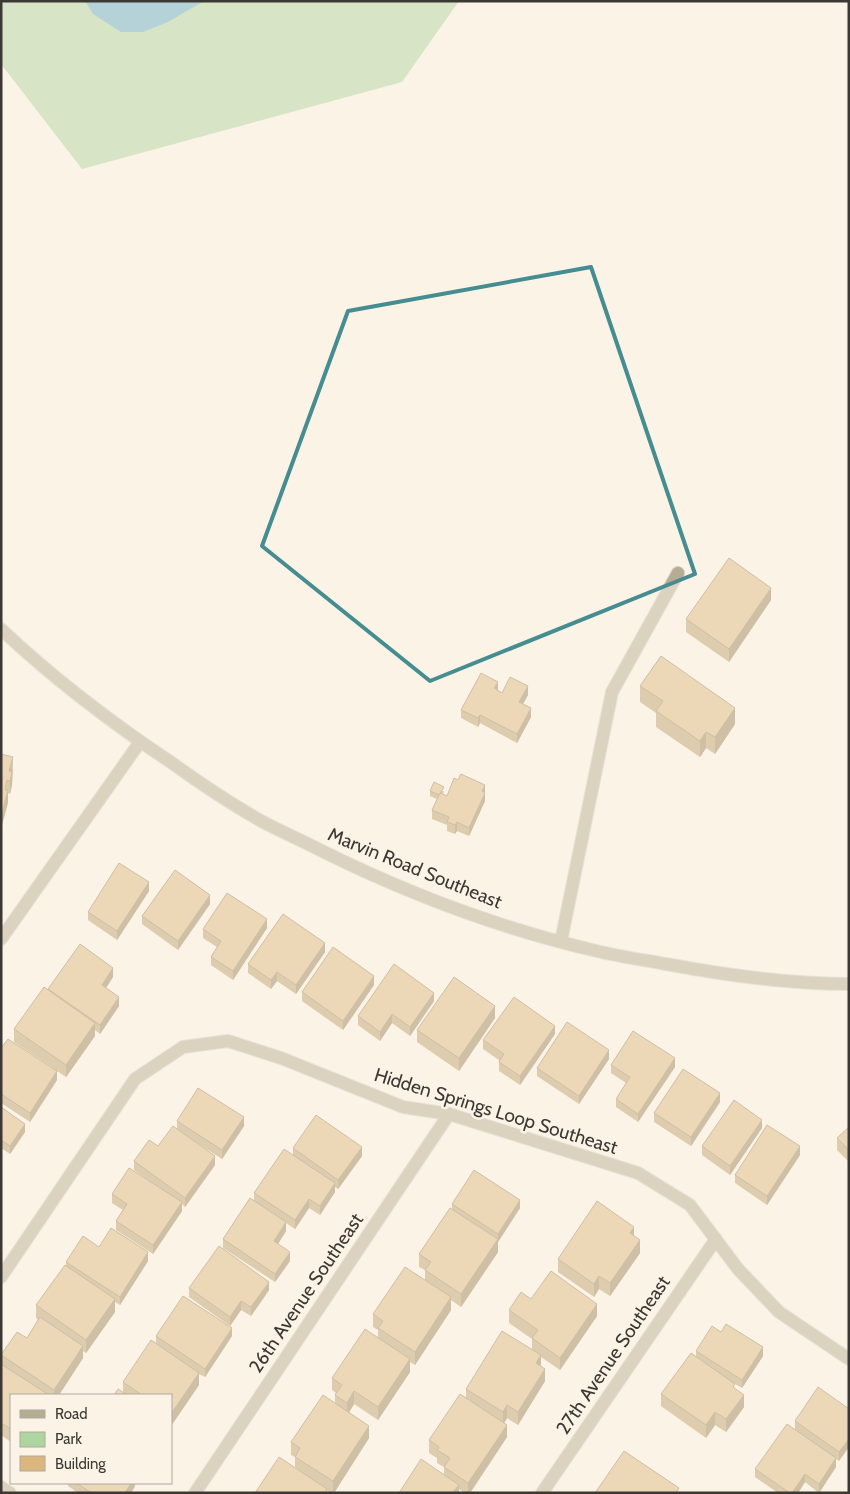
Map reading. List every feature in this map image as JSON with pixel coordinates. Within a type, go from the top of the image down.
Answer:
[{"type":"street","points":[[561,941],[612,692],[678,573]]},
{"type":"street","name":"Marvin Road Southeast","points":[[1,629],[70,689],[140,742],[214,793],[264,822],[369,874],[479,917],[602,953],[703,971],[849,984]]},
{"type":"street","points":[[1,939],[140,742]]},
{"type":"street","name":"Hidden Springs Loop Southeast","points":[[1,1277],[135,1079],[183,1046],[228,1041],[281,1058],[402,1107],[449,1114],[638,1173],[690,1205],[738,1269],[779,1312],[849,1359]]},
{"type":"street","name":"26th Avenue Southeast","points":[[195,1493],[449,1114]]},
{"type":"street","name":"27th Avenue Southeast","points":[[542,1493],[716,1238]]},
{"type":"street","points":[[1,1487],[10,1493]]},
{"type":"highlighted area","points":[[591,267],[695,574],[430,681],[262,546],[348,311]]},
{"type":"green space","points":[[1,1],[459,1],[402,82],[82,169],[1,64]]},
{"type":"water","points":[[85,1],[204,1],[168,22],[143,32],[121,32],[93,14]]},
{"type":"building","points":[[729,558],[771,588],[729,649],[686,619]]},
{"type":"building","points":[[661,656],[735,708],[715,737],[706,732],[700,741],[656,711],[663,701],[640,686]]},
{"type":"building","points":[[481,673],[498,682],[494,688],[502,693],[510,677],[528,686],[519,702],[531,708],[517,734],[480,715],[478,718],[461,710]]},
{"type":"building","points":[[1,754],[13,757],[9,771],[12,772],[10,781],[7,780],[5,790],[8,790],[1,816]]},
{"type":"building","points":[[461,774],[485,785],[482,791],[485,793],[469,828],[457,822],[455,825],[447,822],[449,817],[432,810],[440,793],[447,796],[454,778],[458,780]]},
{"type":"building","points":[[434,782],[444,787],[439,795],[430,791]]},
{"type":"building","points":[[119,863],[149,882],[117,931],[88,912]]},
{"type":"building","points":[[175,870],[210,895],[178,941],[142,916]]},
{"type":"building","points":[[227,893],[267,919],[233,971],[211,957],[221,941],[203,929]]},
{"type":"building","points":[[283,914],[325,943],[296,985],[277,972],[271,980],[248,964]]},
{"type":"building","points":[[80,944],[113,968],[102,985],[119,997],[100,1025],[48,989]]},
{"type":"building","points":[[333,947],[374,976],[343,1021],[302,992]]},
{"type":"building","points":[[394,964],[434,993],[410,1027],[392,1014],[380,1032],[358,1016]]},
{"type":"building","points":[[454,977],[495,1006],[459,1058],[417,1030]]},
{"type":"building","points":[[44,987],[95,1023],[66,1065],[14,1029]]},
{"type":"building","points":[[514,997],[555,1026],[520,1076],[499,1062],[504,1054],[483,1040]]},
{"type":"building","points":[[567,1022],[609,1050],[579,1096],[537,1068]]},
{"type":"building","points":[[633,1031],[675,1058],[638,1114],[616,1099],[630,1077],[611,1065]]},
{"type":"building","points":[[8,1039],[57,1071],[30,1113],[1,1094],[1,1048]]},
{"type":"building","points":[[683,1069],[720,1093],[691,1137],[654,1113]]},
{"type":"building","points":[[198,1088],[244,1117],[222,1150],[177,1121]]},
{"type":"building","points":[[734,1100],[762,1120],[730,1166],[702,1146]]},
{"type":"building","points":[[1,1107],[25,1124],[10,1146],[1,1140]]},
{"type":"building","points":[[316,1115],[362,1147],[338,1180],[293,1148]]},
{"type":"building","points":[[767,1125],[800,1146],[767,1196],[735,1175]]},
{"type":"building","points":[[173,1126],[215,1156],[185,1198],[134,1161],[149,1140],[158,1146]]},
{"type":"building","points":[[849,1127],[849,1150],[837,1138]]},
{"type":"building","points":[[284,1149],[335,1183],[320,1206],[309,1199],[295,1220],[254,1193]]},
{"type":"building","points":[[129,1168],[182,1202],[153,1245],[116,1221],[127,1204],[112,1194]]},
{"type":"building","points":[[474,1170],[520,1200],[498,1234],[452,1204]]},
{"type":"building","points":[[250,1198],[286,1222],[274,1241],[290,1252],[275,1274],[223,1239]]},
{"type":"building","points":[[597,1201],[634,1227],[630,1233],[640,1240],[610,1283],[599,1276],[594,1284],[558,1259]]},
{"type":"building","points":[[450,1208],[498,1239],[461,1294],[425,1270],[431,1262],[419,1254]]},
{"type":"building","points":[[111,1228],[148,1252],[120,1297],[66,1262],[83,1236],[99,1247]]},
{"type":"building","points":[[219,1246],[269,1282],[251,1307],[241,1301],[230,1317],[189,1288]]},
{"type":"building","points":[[65,1265],[115,1299],[86,1340],[36,1305]]},
{"type":"building","points":[[405,1267],[451,1297],[415,1352],[378,1328],[383,1321],[373,1314]]},
{"type":"building","points":[[551,1271],[597,1304],[560,1358],[532,1338],[538,1330],[509,1310],[521,1292],[531,1299]]},
{"type":"building","points":[[183,1296],[232,1328],[205,1369],[156,1336]]},
{"type":"building","points":[[40,1317],[83,1346],[54,1390],[1,1355],[17,1332],[27,1338]]},
{"type":"building","points":[[726,1324],[763,1347],[742,1380],[696,1351],[712,1326],[721,1332]]},
{"type":"building","points":[[365,1329],[410,1359],[378,1407],[354,1391],[347,1403],[335,1395],[342,1385],[332,1378]]},
{"type":"building","points":[[502,1331],[541,1355],[536,1363],[545,1369],[518,1412],[507,1405],[503,1412],[466,1389]]},
{"type":"building","points":[[151,1340],[199,1373],[172,1413],[172,1394],[141,1394],[123,1382]]},
{"type":"building","points":[[691,1353],[735,1384],[733,1387],[744,1395],[726,1419],[715,1412],[706,1425],[661,1394]]},
{"type":"building","points":[[1,1364],[47,1394],[10,1394],[10,1428],[1,1423]]},
{"type":"building","points":[[818,1387],[849,1409],[849,1439],[839,1452],[795,1421]]},
{"type":"building","points":[[118,1389],[126,1394],[115,1394]]},
{"type":"building","points":[[460,1394],[507,1425],[468,1483],[444,1467],[450,1458],[437,1450],[439,1447],[429,1440]]},
{"type":"building","points":[[323,1395],[369,1426],[333,1481],[295,1457],[300,1448],[291,1442]]},
{"type":"building","points":[[787,1424],[836,1458],[819,1484],[805,1474],[792,1493],[755,1469]]},
{"type":"building","points":[[624,1451],[679,1488],[676,1493],[595,1493]]},
{"type":"building","points":[[279,1457],[327,1489],[325,1493],[255,1493]]},
{"type":"building","points":[[421,1459],[459,1485],[454,1491],[456,1493],[399,1493]]},
{"type":"building","points":[[78,1484],[130,1484],[125,1493],[92,1493]]}]
